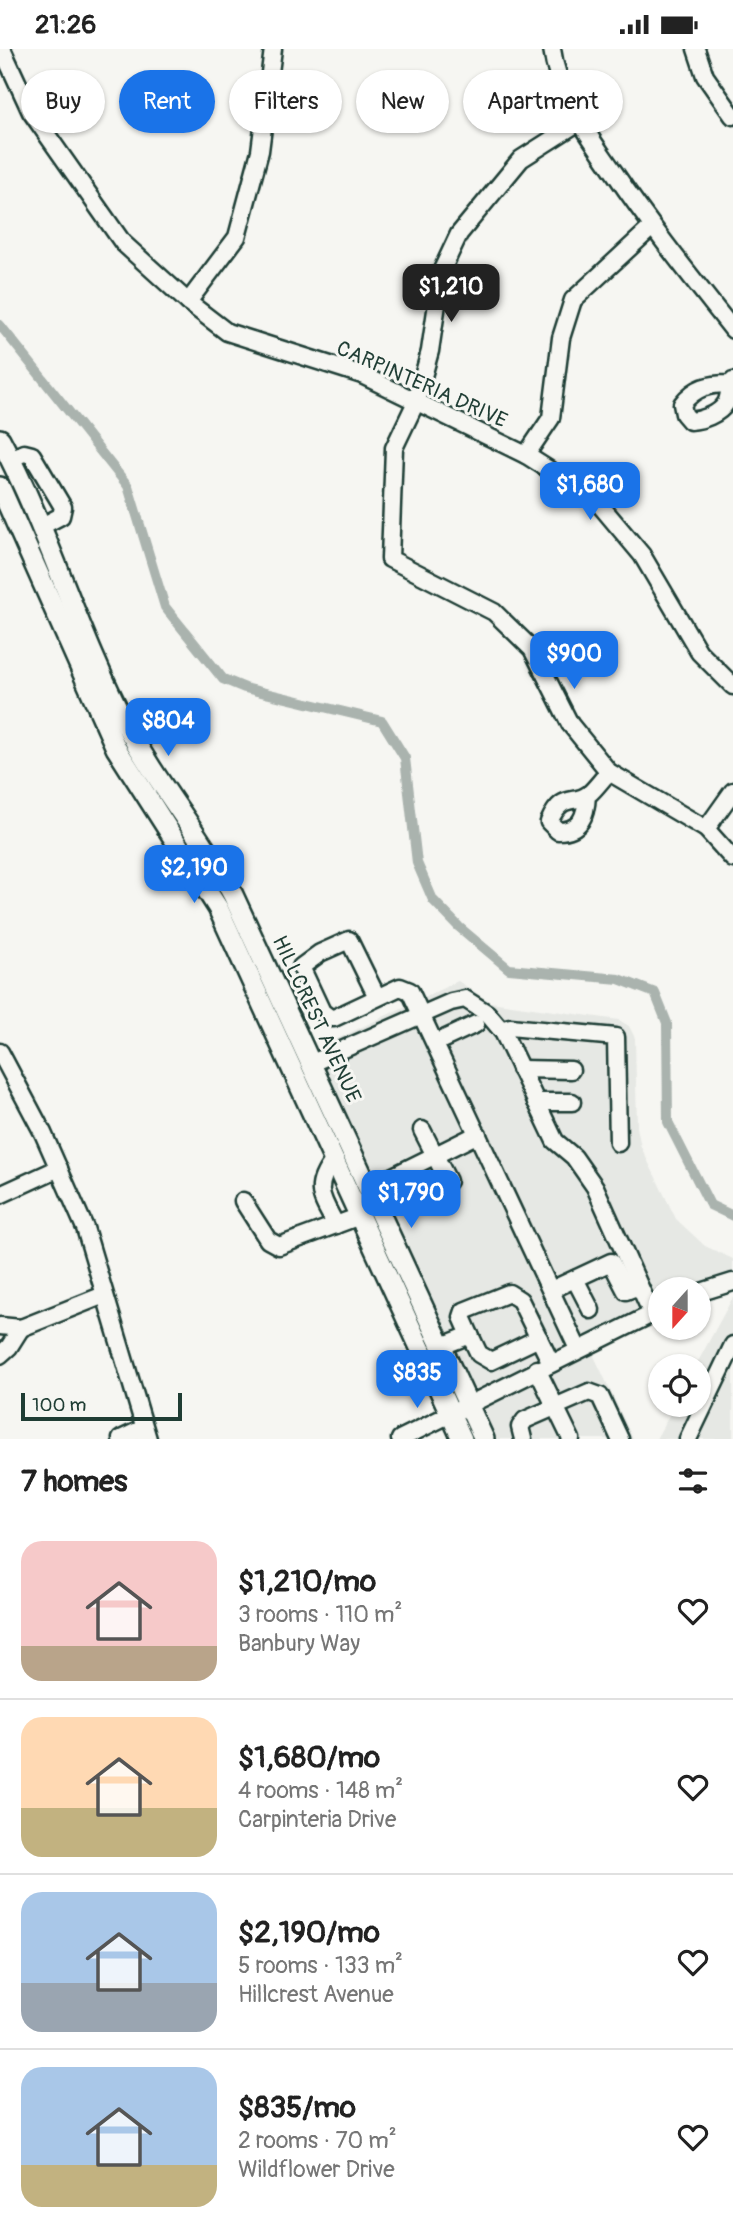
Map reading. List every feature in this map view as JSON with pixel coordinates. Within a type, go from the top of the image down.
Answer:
[{"type":"main road","name":"HILLCREST AVENUE","points":[[0,439],[124,721],[150,768],[220,870],[312,1063],[484,1439]]},
{"type":"main road","name":"HILLCREST AVENUE","points":[[0,487],[95,707],[132,777],[209,891],[462,1439]]},
{"type":"main road","points":[[263,1006],[295,1055],[312,1063]]},
{"type":"street","name":"CARPINTERIA DRIVE","points":[[2,49],[31,112],[123,243],[188,302],[227,332],[329,363],[416,401],[527,455],[595,499],[642,555],[699,652],[733,686]]},
{"type":"street","points":[[188,302],[237,237],[260,151],[273,49]]},
{"type":"street","points":[[552,49],[557,70]]},
{"type":"street","points":[[696,49],[705,76],[733,116]]},
{"type":"street","points":[[562,133],[521,159],[459,234],[442,270],[430,351],[416,401],[394,448],[390,559],[494,612],[532,649],[570,724],[609,772],[706,829],[733,859]]},
{"type":"street","points":[[587,133],[652,227],[733,330]]},
{"type":"street","points":[[527,455],[551,418],[561,338],[573,300],[652,227]]},
{"type":"street","points":[[10,459],[24,453],[32,455],[64,507],[63,515],[40,527]]},
{"type":"street","points":[[587,796],[609,772]]},
{"type":"street","points":[[706,829],[733,791]]},
{"type":"street","points":[[377,997],[349,940],[320,953],[300,967],[322,1013],[330,1018],[405,988],[435,1043],[578,1349]]},
{"type":"street","points":[[312,1063],[451,1002],[465,999],[486,1013],[501,1030],[555,1142],[574,1157],[595,1187],[639,1286],[648,1300]]},
{"type":"street","points":[[435,1043],[476,1024]]},
{"type":"street","points":[[501,1030],[510,1027],[616,1037],[618,1143]]},
{"type":"street","points":[[0,1052],[59,1168],[85,1228],[146,1433],[121,1439]]},
{"type":"street","points":[[520,1069],[571,1070]]},
{"type":"street","points":[[536,1102],[572,1102]]},
{"type":"street","points":[[422,1130],[448,1181]]},
{"type":"street","points":[[369,1188],[478,1135]]},
{"type":"street","points":[[334,1160],[321,1180],[320,1191],[336,1225]]},
{"type":"street","points":[[0,1195],[59,1168]]},
{"type":"street","points":[[243,1201],[274,1245],[285,1245],[360,1216]]},
{"type":"street","points":[[524,1308],[611,1262],[626,1291],[639,1286]]},
{"type":"street","points":[[575,1279],[591,1310]]},
{"type":"street","points":[[711,1289],[733,1282]]},
{"type":"street","points":[[539,1338],[491,1361],[479,1354],[462,1317],[467,1310],[506,1293],[516,1296],[539,1338],[555,1406],[571,1439]]},
{"type":"street","points":[[0,1326],[21,1328],[104,1295]]},
{"type":"street","points":[[400,1439],[648,1316]]},
{"type":"street","points":[[0,1355],[10,1346],[21,1328]]},
{"type":"street","points":[[442,1346],[470,1335]]},
{"type":"street","points":[[688,1439],[733,1345]]},
{"type":"street","points":[[523,1439],[522,1424],[589,1392],[597,1393],[620,1439]]},
{"type":"shaded area","points":[[458,981],[490,1002],[619,1020],[629,1026],[635,1038],[637,1127],[641,1147],[676,1219],[705,1246],[733,1259],[733,1275],[711,1284],[711,1277],[648,1277],[648,1313],[587,1341],[633,1439],[492,1439],[314,1050]]},
{"type":"shaded area","points":[[733,1297],[733,1439],[656,1439],[668,1417],[711,1417],[711,1354],[702,1354]]},
{"type":"waterway","points":[[0,325],[128,486],[165,607],[223,679],[245,688],[382,721],[405,758],[417,863],[433,900],[459,927],[509,969],[619,979],[655,993],[667,1023],[668,1122],[710,1205],[733,1216]]}]
